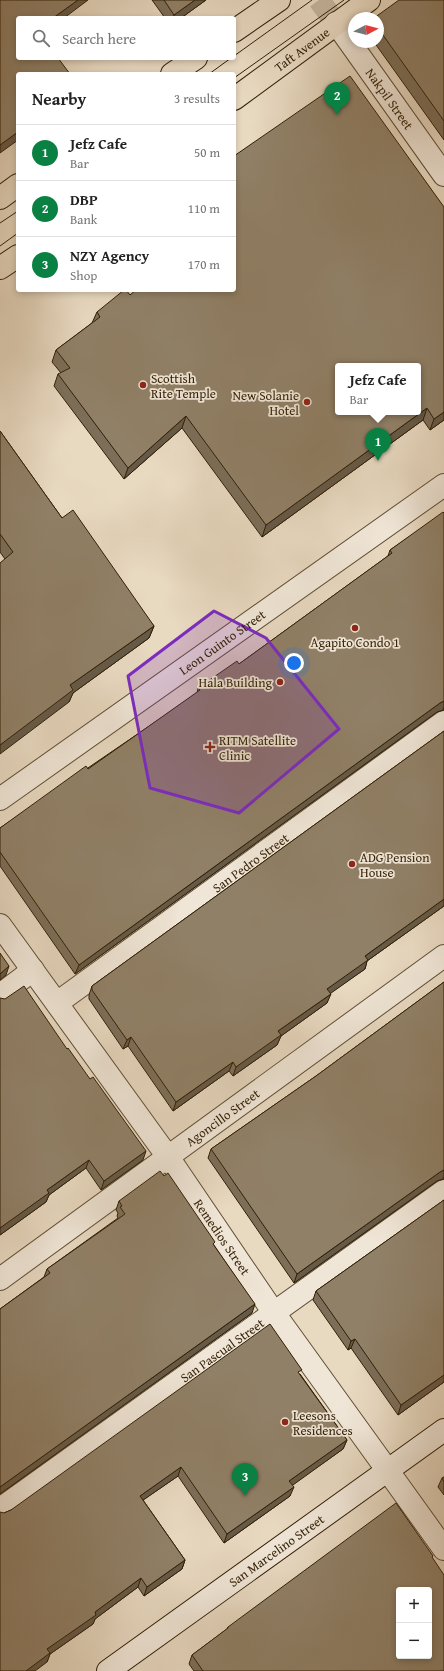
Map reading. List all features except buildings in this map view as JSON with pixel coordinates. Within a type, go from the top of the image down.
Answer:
[{"type":"main road","points":[[236,30],[279,0]]},
{"type":"main road","name":"Taft Avenue","points":[[236,98],[369,0]]},
{"type":"main road","points":[[175,72],[193,60]]},
{"type":"main road","points":[[0,198],[16,186]]},
{"type":"main road","points":[[0,268],[16,257]]},
{"type":"street","name":"Nakpil Street","points":[[336,23],[444,175]]},
{"type":"street","name":"Leon Guinto Street","points":[[0,799],[444,485]]},
{"type":"street","name":"San Pedro Street","points":[[57,1003],[444,722]]},
{"type":"street","name":"Remedios Street","points":[[0,925],[168,1157],[274,1313],[444,1549]]},
{"type":"street","name":"Agoncillo Street","points":[[0,1279],[444,956]]},
{"type":"street","points":[[0,995],[33,970]]},
{"type":"street","name":"San Pascual Street","points":[[0,1509],[444,1191]]},
{"type":"street","name":"San Marcelino Street","points":[[108,1671],[388,1472],[444,1430]]},
{"type":"highlighted area","points":[[214,611],[266,638],[339,729],[239,813],[150,788],[128,676]]},
{"type":"tunnel","points":[[319,0],[336,23]]},
{"type":"tram line","points":[[236,55],[312,0]]},
{"type":"tram line","points":[[236,77],[344,0]]},
{"type":"tram line","points":[[212,72],[228,60]]},
{"type":"tram line","points":[[0,223],[16,212]]},
{"type":"tram line","points":[[0,246],[16,234]]},
{"type":"place","name":"DBP","points":[[337,115]]},
{"type":"place","name":"Scottish Rite Temple","points":[[143,385]]},
{"type":"place","name":"New Solanie Hotel","points":[[307,402]]},
{"type":"place","name":"Jefz Cafe","points":[[378,461]]},
{"type":"place","name":"Agapito Condo 1","points":[[355,628]]},
{"type":"place","name":"Hala Building","points":[[280,682]]},
{"type":"place","name":"RITM Satellite Clinic","points":[[210,747]]},
{"type":"place","name":"ADG Pension House","points":[[352,864]]},
{"type":"place","name":"Leesons Residences","points":[[285,1422]]},
{"type":"place","name":"NZY Agency","points":[[245,1496]]}]
